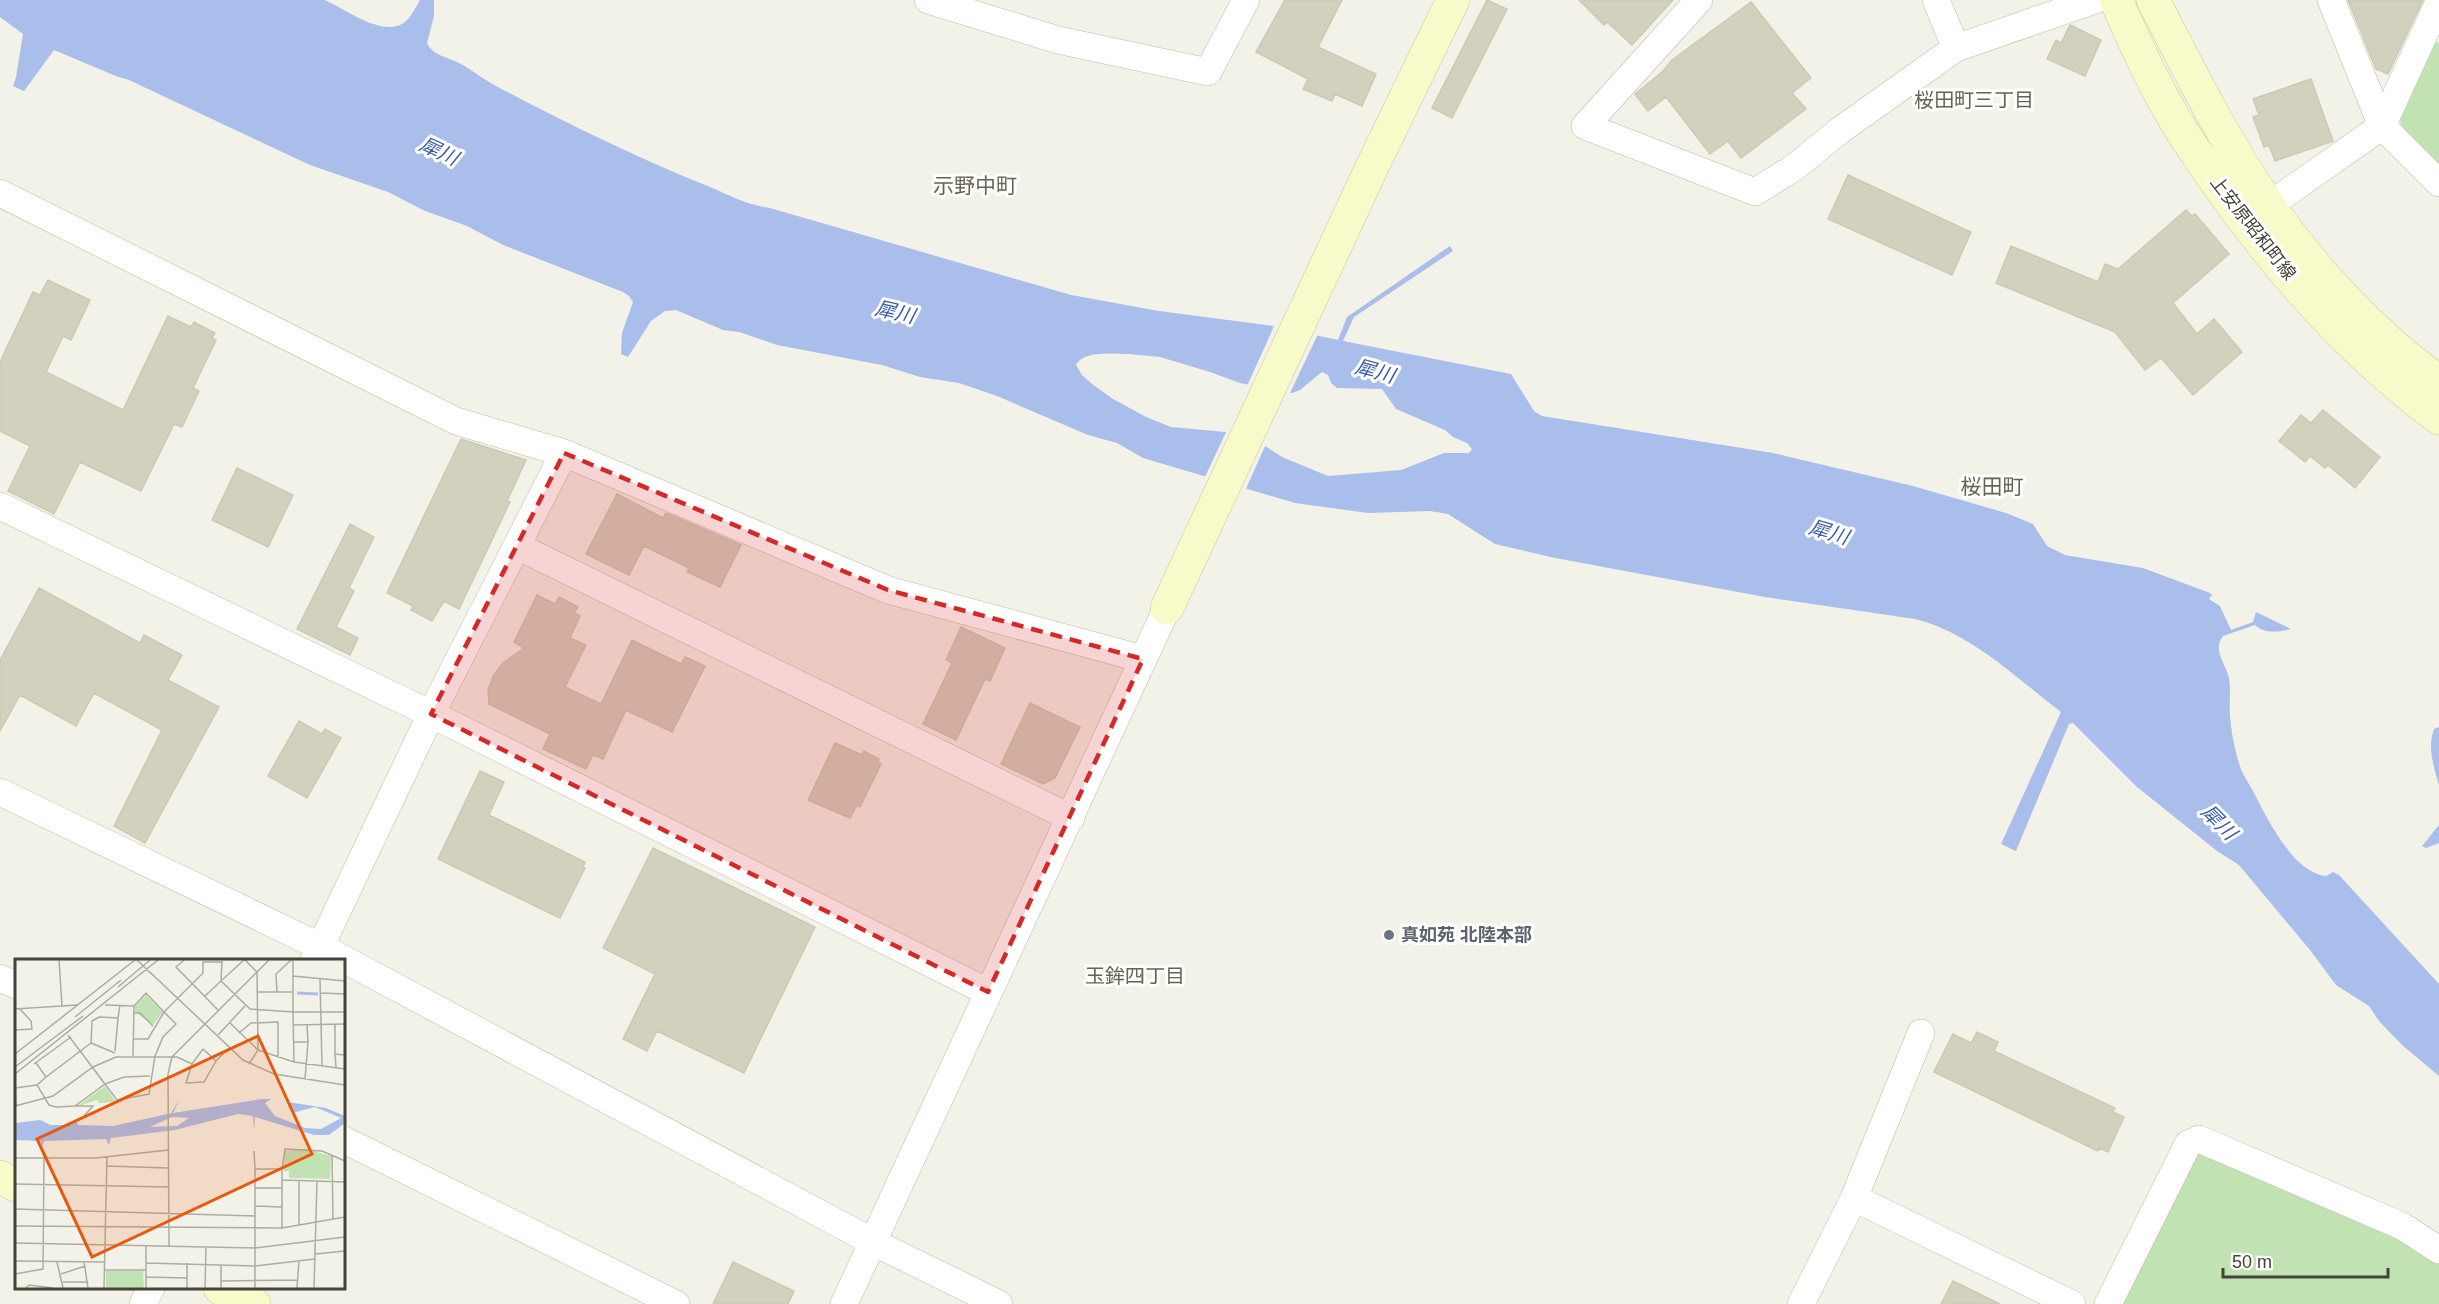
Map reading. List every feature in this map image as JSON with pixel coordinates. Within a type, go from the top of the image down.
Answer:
[{"type":"main road","points":[[1167,608],[1372,167],[1453,0]]},
{"type":"main road","name":"上安原昭和町線","points":[[2116,0],[2139,52],[2170,112],[2257,214],[2303,252],[2380,332],[2439,382]]},
{"type":"main road","name":"上安原昭和町線","points":[[2153,0],[2208,107],[2257,214],[2271,256],[2321,313],[2374,364],[2439,418]]},
{"type":"main road","points":[[0,1177],[15,1184]]},
{"type":"main road","points":[[224,1289],[254,1304]]},
{"type":"street","points":[[928,0],[1058,40],[1208,72],[1246,0]]},
{"type":"street","points":[[1699,0],[1586,126],[1755,192],[1795,167],[1839,131],[1956,48],[2095,0]]},
{"type":"street","points":[[1936,0],[1956,48]]},
{"type":"street","points":[[2331,0],[2382,126],[2439,183]]},
{"type":"street","points":[[2257,214],[2382,126],[2439,2]]},
{"type":"street","points":[[0,193],[456,421],[564,453],[888,590],[1143,659]]},
{"type":"street","points":[[0,792],[317,954],[431,714],[564,453]]},
{"type":"street","points":[[0,507],[431,714],[988,992]]},
{"type":"street","points":[[517,546],[1071,818]]},
{"type":"street","points":[[844,1304],[1167,608]]},
{"type":"street","points":[[345,969],[873,1242],[999,1304]]},
{"type":"street","points":[[0,978],[15,986]]},
{"type":"street","points":[[1801,1304],[1854,1198],[1921,1033]]},
{"type":"street","points":[[2108,1304],[2188,1144],[2199,1139],[2402,1226],[2439,1250]]},
{"type":"street","points":[[345,1140],[676,1304]]},
{"type":"street","points":[[1854,1198],[2072,1304]]},
{"type":"street","points":[[143,1304],[151,1289]]},
{"type":"highlighted area","points":[[564,453],[888,590],[1143,659],[988,992],[431,714]]},
{"type":"green space","points":[[2435,41],[2439,43],[2439,168],[2402,131],[2400,120]]},
{"type":"green space","points":[[2207,1150],[2439,1258],[2439,1304],[2121,1304],[2193,1154]]},
{"type":"water","name":"犀川","points":[[0,0],[325,0],[354,16],[389,27],[399,26],[407,20],[420,0],[434,0],[434,16],[427,43],[436,53],[602,139],[739,200],[1071,295],[1159,311],[1273,326],[1338,340],[1347,317],[1450,246],[1453,251],[1354,317],[1343,341],[1511,374],[1534,411],[1542,416],[1773,453],[1913,486],[2006,513],[2033,524],[2047,546],[2065,555],[2143,568],[2210,593],[2212,595],[2209,599],[2220,606],[2231,630],[2253,622],[2256,612],[2291,629],[2267,631],[2255,625],[2223,636],[2220,641],[2219,652],[2229,678],[2231,721],[2239,763],[2282,843],[2292,855],[2314,873],[2326,876],[2333,872],[2339,875],[2439,984],[2439,1076],[2402,1045],[2379,1021],[2369,1006],[2336,985],[2239,865],[2217,851],[2137,787],[2073,723],[2069,724],[2016,851],[2001,844],[2061,712],[1974,645],[1935,626],[1915,619],[1765,597],[1555,558],[1495,544],[1448,514],[1430,511],[1368,513],[1295,503],[1143,458],[1117,443],[1088,435],[997,396],[959,383],[920,377],[882,365],[777,345],[739,332],[723,330],[676,310],[665,311],[651,321],[628,357],[621,354],[622,333],[633,302],[623,292],[503,245],[467,226],[425,211],[388,192],[310,165],[129,80],[54,50],[24,91],[13,86],[23,34],[0,17]],"holes":[[[1100,354],[1160,357],[1240,383],[1292,393],[1300,390],[1322,372],[1328,375],[1331,383],[1337,388],[1382,389],[1396,409],[1445,430],[1453,437],[1467,443],[1472,449],[1469,453],[1444,453],[1401,470],[1328,476],[1282,457],[1265,446],[1226,432],[1171,427],[1146,417],[1113,399],[1092,384],[1082,375],[1076,365],[1086,357]]]},
{"type":"water","points":[[2439,727],[2439,785],[2431,743],[2434,729]]},
{"type":"water","points":[[2439,825],[2439,843],[2426,848],[2422,846]]},
{"type":"pier","points":[[1275,324],[1319,332],[1289,395],[1247,386]]},
{"type":"pier","points":[[1227,430],[1266,444],[1245,491],[1204,479]]},
{"type":"building","points":[[1285,0],[1342,0],[1318,47],[1376,74],[1362,106],[1335,94],[1332,101],[1303,89],[1308,79],[1256,52]]},
{"type":"building","points":[[1487,0],[1507,9],[1452,118],[1432,108]]},
{"type":"building","points":[[1579,0],[1673,0],[1632,45],[1607,22],[1604,25]]},
{"type":"building","points":[[2348,0],[2423,0],[2388,74],[2376,69]]},
{"type":"building","points":[[1751,2],[1811,78],[1792,93],[1806,109],[1741,158],[1728,141],[1710,154],[1666,97],[1648,111],[1635,94],[1662,72],[1672,60]]},
{"type":"building","points":[[2070,25],[2101,40],[2085,76],[2047,59],[2056,40],[2061,43]]},
{"type":"building","points":[[2311,79],[2333,141],[2275,161],[2269,145],[2264,147],[2253,117],[2259,115],[2253,99]]},
{"type":"building","points":[[1848,175],[1971,232],[1952,275],[1828,219]]},
{"type":"building","points":[[2186,210],[2192,216],[2195,214],[2229,254],[2173,303],[2197,334],[2214,319],[2242,352],[2193,395],[2161,358],[2145,370],[2115,332],[1996,283],[2011,246],[2098,282],[2105,264],[2118,269]]},
{"type":"building","points":[[48,280],[90,300],[71,340],[63,336],[46,372],[123,410],[168,316],[191,327],[194,322],[215,333],[212,338],[216,340],[193,388],[199,391],[182,427],[174,424],[141,491],[80,462],[54,514],[8,491],[30,446],[0,431],[0,362],[33,292],[40,295]]},
{"type":"building","points":[[2323,410],[2380,457],[2355,488],[2328,465],[2325,468],[2310,456],[2305,462],[2279,441],[2301,415],[2311,423]]},
{"type":"building","points":[[461,439],[526,460],[507,501],[510,502],[459,609],[444,601],[432,621],[411,610],[413,606],[387,593]]},
{"type":"building","points":[[237,468],[293,495],[268,547],[212,520]]},
{"type":"building","points":[[617,494],[663,518],[666,513],[741,545],[720,587],[687,572],[689,568],[644,546],[629,575],[586,554]]},
{"type":"building","points":[[350,524],[374,537],[349,588],[354,591],[336,627],[358,638],[350,655],[297,629]]},
{"type":"building","points":[[39,588],[140,643],[144,635],[182,655],[168,680],[219,707],[145,843],[114,826],[162,730],[94,693],[76,726],[20,695],[0,731],[0,660]]},
{"type":"building","points":[[537,595],[555,604],[559,597],[578,607],[574,613],[580,616],[570,638],[586,645],[565,687],[601,704],[632,640],[681,664],[685,657],[705,666],[672,732],[626,710],[603,759],[593,755],[586,769],[543,749],[550,734],[489,704],[488,690],[493,676],[503,663],[524,648],[514,642]]},
{"type":"building","points":[[961,627],[1005,648],[990,681],[985,679],[956,740],[923,724],[952,663],[946,660]]},
{"type":"building","points":[[1030,703],[1080,727],[1055,778],[1043,784],[1001,764]]},
{"type":"building","points":[[299,721],[322,734],[325,729],[341,738],[307,798],[268,776]]},
{"type":"building","points":[[835,743],[862,755],[864,751],[879,759],[878,762],[881,764],[860,807],[857,805],[850,818],[808,800]]},
{"type":"building","points":[[480,771],[504,782],[489,815],[585,862],[583,867],[585,868],[560,918],[438,859]]},
{"type":"building","points":[[653,848],[815,927],[744,1073],[657,1031],[647,1051],[623,1039],[655,974],[603,948]]},
{"type":"building","points":[[1977,1032],[1998,1042],[1994,1051],[2115,1108],[2113,1112],[2124,1117],[2108,1152],[2100,1148],[2098,1151],[1934,1072],[1953,1034],[1971,1043]]},
{"type":"building","points":[[733,1262],[794,1291],[788,1304],[713,1304]]},
{"type":"building","points":[[1953,1281],[2000,1304],[1941,1304]]},
{"type":"place","name":"真如苑 北陸本部","points":[[1389,935]]},
{"type":"district","name":"桜田町三丁目","points":[[1974,100]]},
{"type":"district","name":"示野中町","points":[[975,185]]},
{"type":"district","name":"桜田町","points":[[1992,486]]},
{"type":"district","name":"玉鉾四丁目","points":[[1135,976]]}]
